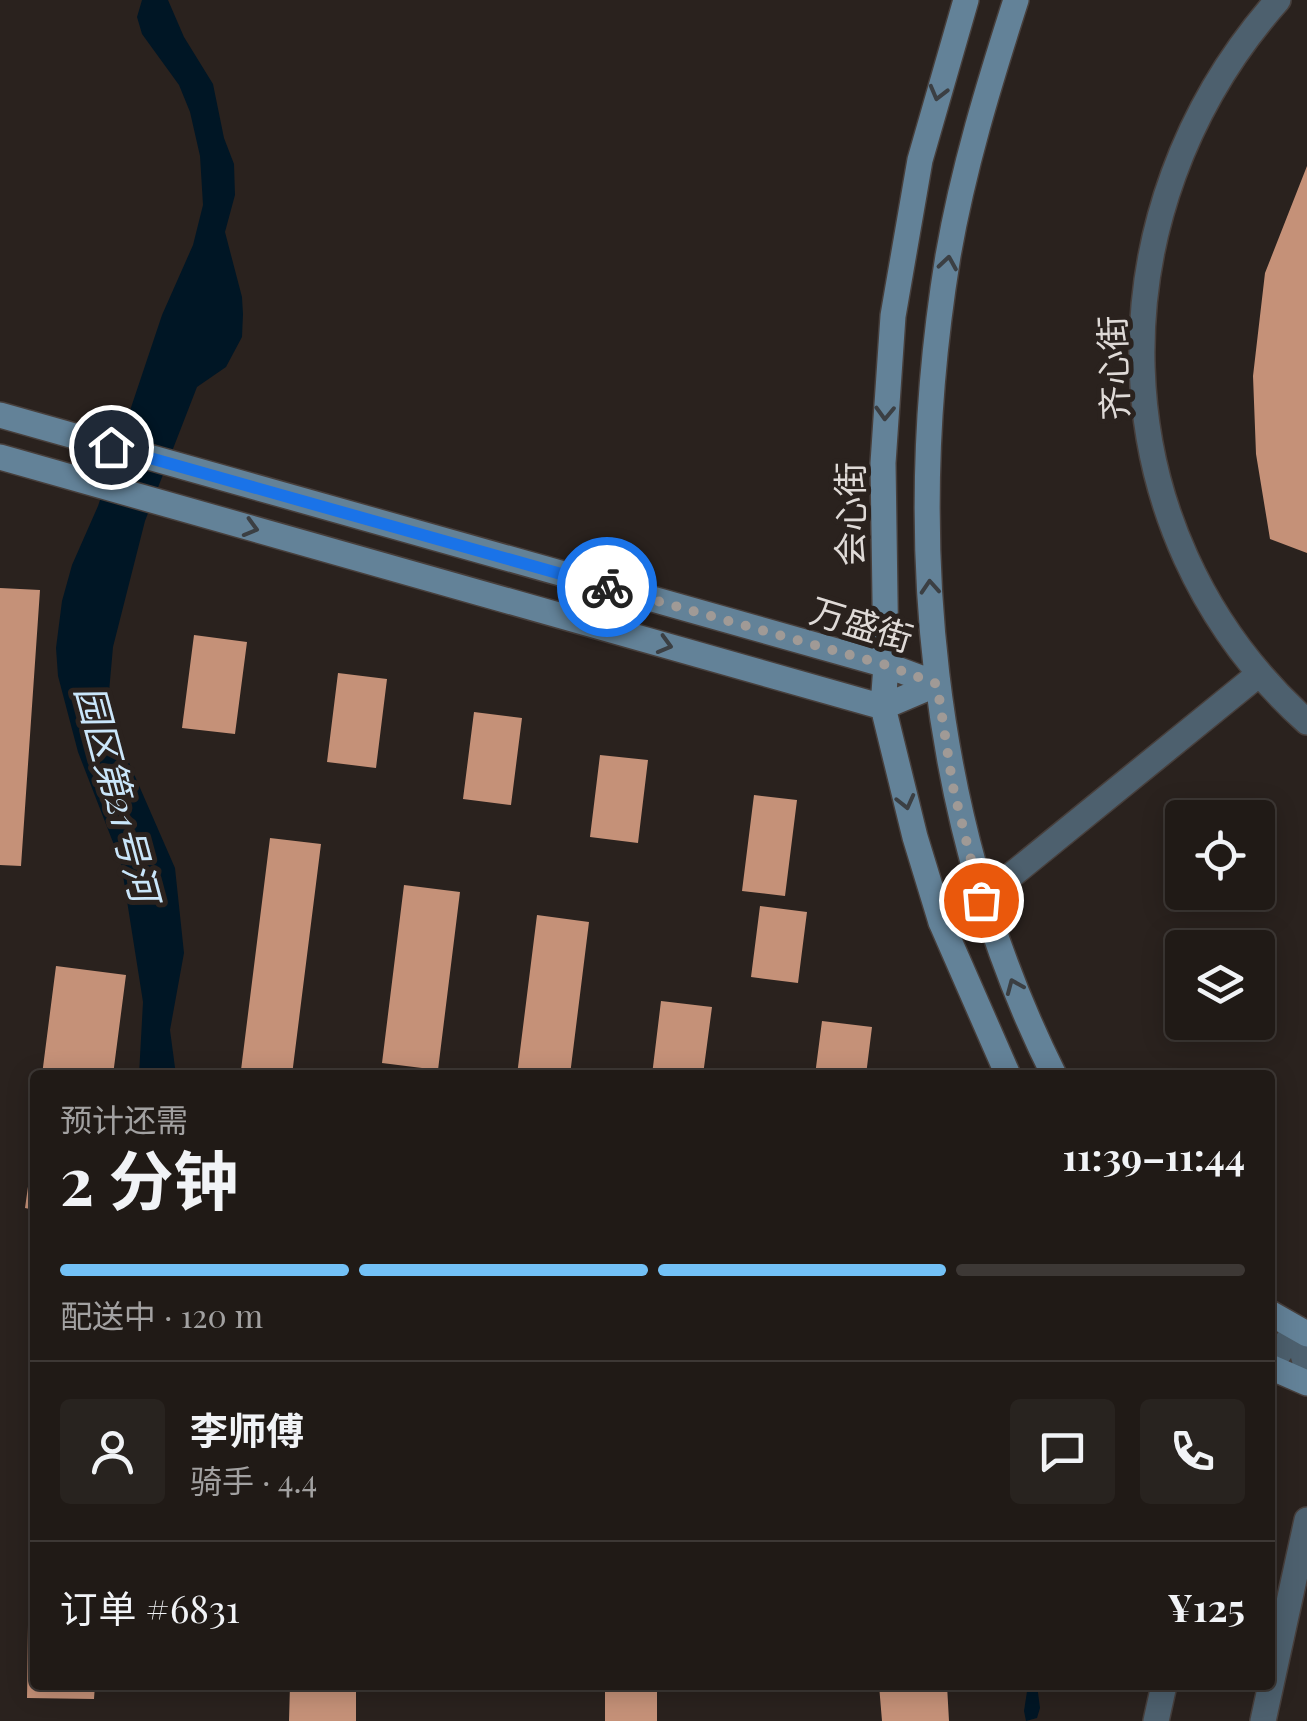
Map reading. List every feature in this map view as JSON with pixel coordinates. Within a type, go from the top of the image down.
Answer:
[{"type":"main road","name":"会心街","points":[[966,0],[920,160],[893,316],[883,462],[883,707],[941,922],[1006,1070]]},
{"type":"main road","points":[[1016,0],[965,174],[948,255],[932,402],[928,558],[937,684],[953,787],[981,900],[1006,968],[1052,1070]]},
{"type":"main road","name":"万盛街","points":[[0,414],[886,665],[937,684]]},
{"type":"main road","points":[[0,457],[883,707]]},
{"type":"main road","name":"万盛街","points":[[883,707],[937,684]]},
{"type":"main road","points":[[1275,1316],[1301,1331]]},
{"type":"main road","points":[[1275,1368],[1307,1383]]},
{"type":"street","name":"齐心街","points":[[1278,0],[1226,65],[1181,150],[1152,241],[1141,336],[1148,431],[1173,523],[1191,567],[1258,674],[1307,722]]},
{"type":"street","points":[[941,922],[981,900],[1258,674]]},
{"type":"street","points":[[1275,1360],[1301,1331]]},
{"type":"street","points":[[1301,1331],[1307,1369]]},
{"type":"street","points":[[1275,1666],[1307,1520]]},
{"type":"street","points":[[1156,1721],[1163,1690]]},
{"type":"street","points":[[1263,1721],[1270,1690]]},
{"type":"water","name":"园区第21号河","points":[[142,0],[168,0],[184,37],[213,84],[224,138],[234,164],[235,195],[225,232],[243,314],[242,337],[226,367],[197,387],[145,521],[113,647],[109,692],[113,726],[175,868],[184,953],[170,1030],[175,1070],[139,1070],[143,1002],[121,863],[78,752],[58,676],[56,648],[62,601],[72,565],[98,506],[162,315],[193,245],[203,205],[200,156],[190,112],[179,85],[142,34],[137,17]]},
{"type":"water","points":[[1027,1690],[1038,1690],[1037,1718],[1026,1721]]},
{"type":"building","points":[[1307,166],[1307,553],[1270,539],[1256,454],[1253,376],[1265,273]]},
{"type":"building","points":[[0,588],[40,590],[21,866],[0,865]]},
{"type":"building","points":[[194,635],[247,642],[235,734],[182,728]]},
{"type":"building","points":[[338,673],[387,679],[376,768],[327,762]]},
{"type":"building","points":[[474,712],[522,718],[511,805],[463,799]]},
{"type":"building","points":[[600,755],[648,760],[638,843],[590,837]]},
{"type":"building","points":[[754,795],[797,800],[785,896],[742,891]]},
{"type":"building","points":[[270,838],[321,844],[293,1070],[241,1070]]},
{"type":"building","points":[[404,885],[460,892],[438,1070],[382,1063]]},
{"type":"building","points":[[760,906],[807,912],[798,983],[751,977]]},
{"type":"building","points":[[537,915],[589,922],[571,1070],[518,1070]]},
{"type":"building","points":[[56,966],[126,975],[114,1070],[43,1070]]},
{"type":"building","points":[[661,1001],[712,1007],[704,1070],[653,1070]]},
{"type":"building","points":[[822,1021],[872,1027],[867,1070],[816,1070]]},
{"type":"building","points":[[30,1172],[30,1209],[25,1208]]},
{"type":"building","points":[[30,1478],[30,1690],[95,1690],[94,1699],[27,1698]]},
{"type":"building","points":[[290,1690],[356,1690],[356,1721],[289,1721]]},
{"type":"building","points":[[605,1690],[657,1690],[657,1721],[605,1721]]},
{"type":"building","points":[[879,1690],[947,1690],[949,1721],[882,1721]]},
{"type":"way so far","points":[[607,587],[886,665],[937,684],[953,787],[981,900]]},
{"type":"route","points":[[111,447],[607,587]]}]
